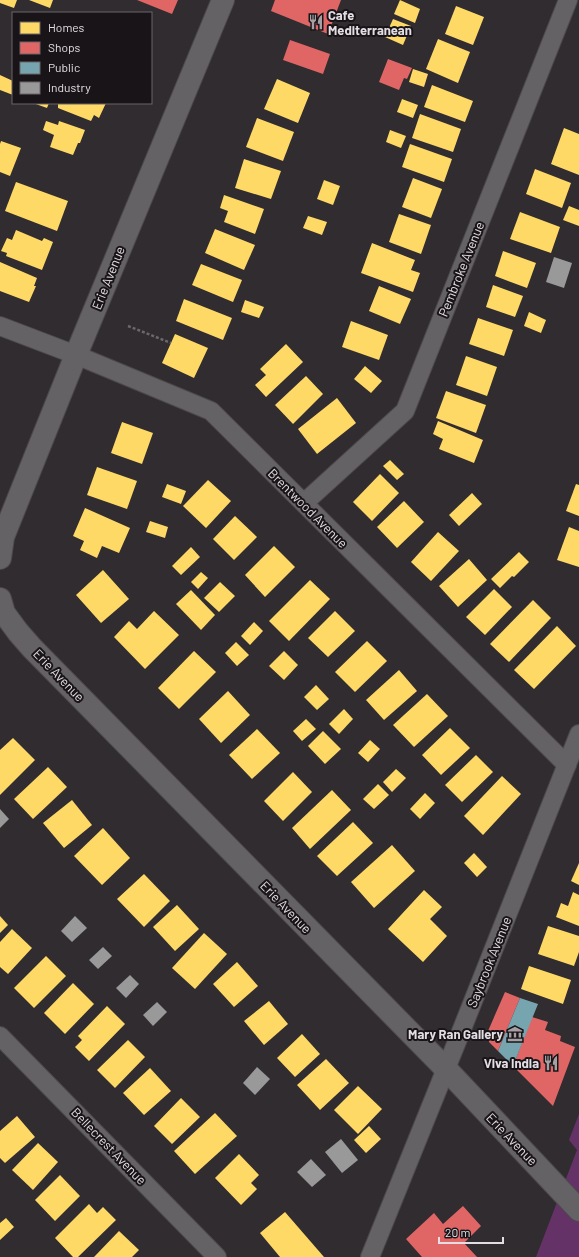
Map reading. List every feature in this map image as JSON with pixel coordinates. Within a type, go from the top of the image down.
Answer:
[{"type":"street","name":"Erie Avenue","points":[[0,558],[3,537],[223,0]]},
{"type":"street","name":"Pembroke Avenue","points":[[304,503],[405,411],[568,0]]},
{"type":"street","name":"Brentwood Avenue","points":[[0,326],[211,411],[567,765]]},
{"type":"street","name":"Erie Avenue","points":[[0,599],[4,613],[32,648],[446,1069],[579,1210]]},
{"type":"street","name":"Saybrook Avenue","points":[[370,1257],[579,734]]},
{"type":"street","name":"Bellecrest Avenue","points":[[0,1036],[217,1257]]},
{"type":"path","points":[[128,326],[171,343]]},
{"type":"shaded area","points":[[579,1114],[579,1257],[536,1257],[577,1150],[569,1140]]},
{"type":"building: Homes","points":[[0,0],[17,0],[14,8],[0,3]]},
{"type":"building: Homes","points":[[29,0],[53,0],[50,8]]},
{"type":"building: Homes","points":[[400,0],[420,9],[415,23],[394,14]]},
{"type":"building: Homes","points":[[456,6],[484,17],[473,45],[445,34]]},
{"type":"building: Homes","points":[[393,19],[411,26],[403,45],[385,37]]},
{"type":"building: Homes","points":[[438,39],[470,52],[458,83],[426,69]]},
{"type":"building: Homes","points":[[413,69],[428,74],[424,87],[409,82]]},
{"type":"building: Homes","points":[[0,75],[12,81],[12,95],[0,90]]},
{"type":"building: Homes","points":[[277,79],[310,93],[298,123],[264,109]]},
{"type":"building: Homes","points":[[432,85],[473,101],[465,122],[424,107]]},
{"type":"building: Homes","points":[[402,99],[418,105],[413,118],[397,112]]},
{"type":"building: Homes","points":[[36,104],[49,104],[47,108]]},
{"type":"building: Homes","points":[[58,104],[106,104],[99,118],[94,115],[91,121],[58,108]]},
{"type":"building: Homes","points":[[420,114],[461,129],[453,152],[412,138]]},
{"type":"building: Homes","points":[[257,118],[294,132],[283,161],[246,147]]},
{"type":"building: Homes","points":[[46,121],[58,125],[59,121],[85,130],[73,155],[50,147],[54,135],[43,130]]},
{"type":"building: Homes","points":[[564,128],[579,134],[579,175],[551,164]]},
{"type":"building: Homes","points":[[390,130],[406,136],[401,148],[386,142]]},
{"type":"building: Homes","points":[[1,141],[21,148],[10,176],[0,172]]},
{"type":"building: Homes","points":[[410,144],[452,159],[444,182],[402,167]]},
{"type":"building: Homes","points":[[244,159],[281,171],[271,199],[235,188]]},
{"type":"building: Homes","points":[[535,169],[571,183],[562,208],[526,194]]},
{"type":"building: Homes","points":[[413,178],[442,189],[431,218],[402,207]]},
{"type":"building: Homes","points":[[324,180],[340,186],[333,205],[317,199]]},
{"type":"building: Homes","points":[[16,182],[68,201],[57,231],[5,211]]},
{"type":"building: Homes","points":[[224,195],[264,209],[255,234],[224,222],[228,211],[220,208]]},
{"type":"building: Homes","points":[[569,206],[579,210],[579,226],[563,220]]},
{"type":"building: Homes","points":[[520,212],[560,227],[551,253],[510,239]]},
{"type":"building: Homes","points":[[399,214],[431,225],[421,254],[389,242]]},
{"type":"building: Homes","points":[[308,216],[327,222],[322,235],[303,228]]},
{"type":"building: Homes","points":[[215,229],[255,245],[244,270],[205,253]]},
{"type":"building: Homes","points":[[16,230],[42,241],[44,238],[53,242],[42,270],[6,256],[7,253],[1,251],[7,238],[12,240]]},
{"type":"building: Homes","points":[[372,243],[415,260],[411,270],[420,273],[413,292],[361,273]]},
{"type":"building: Homes","points":[[503,251],[536,263],[527,288],[495,276]]},
{"type":"building: Homes","points":[[0,262],[37,278],[34,286],[36,286],[29,302],[0,291]]},
{"type":"building: Homes","points":[[201,264],[242,280],[233,302],[192,285]]},
{"type":"building: Homes","points":[[493,285],[523,296],[515,317],[486,307]]},
{"type":"building: Homes","points":[[379,286],[411,299],[400,324],[369,311]]},
{"type":"building: Homes","points":[[184,299],[232,318],[223,340],[176,321]]},
{"type":"building: Homes","points":[[245,300],[264,307],[259,318],[241,312]]},
{"type":"building: Homes","points":[[529,312],[546,320],[541,333],[524,326]]},
{"type":"building: Homes","points":[[478,318],[513,330],[504,356],[469,344]]},
{"type":"building: Homes","points":[[351,321],[388,335],[379,360],[342,347]]},
{"type":"building: Homes","points":[[175,334],[208,348],[194,378],[162,363]]},
{"type":"building: Homes","points":[[286,344],[303,362],[266,397],[255,385],[266,375],[260,369]]},
{"type":"building: Homes","points":[[466,356],[497,367],[487,396],[456,385]]},
{"type":"building: Homes","points":[[365,366],[382,381],[371,393],[354,379]]},
{"type":"building: Homes","points":[[306,376],[323,394],[293,424],[275,405]]},
{"type":"building: Homes","points":[[446,391],[486,405],[476,433],[436,418]]},
{"type":"building: Homes","points":[[337,398],[356,423],[317,454],[298,429]]},
{"type":"building: Homes","points":[[438,421],[483,440],[474,463],[439,449],[443,439],[433,434]]},
{"type":"building: Homes","points":[[122,422],[153,433],[142,464],[111,453]]},
{"type":"building: Homes","points":[[390,460],[404,474],[397,480],[383,466]]},
{"type":"building: Homes","points":[[97,467],[137,481],[127,509],[87,495]]},
{"type":"building: Homes","points":[[380,474],[399,493],[372,521],[353,502]]},
{"type":"building: Homes","points":[[208,480],[231,501],[206,528],[183,506]]},
{"type":"building: Homes","points":[[167,484],[186,491],[181,504],[162,497]]},
{"type":"building: Homes","points":[[576,484],[579,485],[579,516],[566,511]]},
{"type":"building: Homes","points":[[472,493],[482,504],[459,526],[449,515]]},
{"type":"building: Homes","points":[[404,501],[424,522],[397,548],[377,527]]},
{"type":"building: Homes","points":[[85,508],[130,528],[119,553],[102,546],[97,558],[80,550],[84,541],[73,536]]},
{"type":"building: Homes","points":[[235,516],[257,537],[234,560],[213,539]]},
{"type":"building: Homes","points":[[150,521],[168,527],[165,538],[146,532]]},
{"type":"building: Homes","points":[[569,527],[579,531],[579,567],[557,560]]},
{"type":"building: Homes","points":[[438,532],[459,551],[431,581],[411,562]]},
{"type":"building: Homes","points":[[274,546],[295,567],[265,597],[245,575]]},
{"type":"building: Homes","points":[[191,547],[200,557],[181,575],[172,566]]},
{"type":"building: Homes","points":[[519,552],[529,562],[500,588],[491,579]]},
{"type":"building: Homes","points":[[469,559],[487,580],[458,607],[439,586]]},
{"type":"building: Homes","points":[[103,570],[129,599],[101,623],[76,595]]},
{"type":"building: Homes","points":[[201,572],[208,578],[198,589],[191,582]]},
{"type":"building: Homes","points":[[310,580],[330,599],[289,641],[269,621]]},
{"type":"building: Homes","points":[[220,582],[235,596],[219,612],[204,598]]},
{"type":"building: Homes","points":[[494,589],[512,607],[485,635],[466,617]]},
{"type":"building: Homes","points":[[191,590],[215,615],[201,630],[176,604]]},
{"type":"building: Homes","points":[[533,600],[551,618],[509,662],[490,644]]},
{"type":"building: Homes","points":[[154,611],[179,635],[145,669],[114,637],[129,621],[137,629]]},
{"type":"building: Homes","points":[[335,611],[355,631],[328,657],[308,638]]},
{"type":"building: Homes","points":[[254,622],[263,631],[250,645],[241,636]]},
{"type":"building: Homes","points":[[557,626],[576,646],[534,689],[514,670]]},
{"type":"building: Homes","points":[[367,641],[387,661],[355,692],[335,672]]},
{"type":"building: Homes","points":[[236,642],[249,655],[237,666],[225,653]]},
{"type":"building: Homes","points":[[194,651],[216,672],[179,709],[158,688]]},
{"type":"building: Homes","points":[[284,651],[298,665],[284,680],[269,666]]},
{"type":"building: Homes","points":[[399,670],[417,691],[384,720],[366,700]]},
{"type":"building: Homes","points":[[316,685],[329,699],[317,710],[304,697]]},
{"type":"building: Homes","points":[[228,691],[250,715],[221,743],[199,719]]},
{"type":"building: Homes","points":[[427,694],[448,716],[414,747],[393,725]]},
{"type":"building: Homes","points":[[344,709],[353,719],[339,734],[329,724]]},
{"type":"building: Homes","points":[[306,719],[316,729],[302,741],[293,731]]},
{"type":"building: Homes","points":[[450,728],[470,748],[441,775],[422,755]]},
{"type":"building: Homes","points":[[257,729],[280,753],[252,779],[229,755]]},
{"type":"building: Homes","points":[[323,731],[341,749],[325,764],[308,746]]},
{"type":"building: Homes","points":[[13,738],[35,760],[0,795],[0,750]]},
{"type":"building: Homes","points":[[370,740],[380,749],[368,762],[358,753]]},
{"type":"building: Homes","points":[[476,755],[493,772],[462,802],[445,785]]},
{"type":"building: Homes","points":[[48,767],[67,787],[33,819],[14,799]]},
{"type":"building: Homes","points":[[396,769],[406,778],[392,792],[383,782]]},
{"type":"building: Homes","points":[[293,772],[312,792],[283,821],[264,801]]},
{"type":"building: Homes","points":[[502,776],[521,794],[483,835],[464,816]]},
{"type":"building: Homes","points":[[378,784],[389,795],[374,809],[363,799]]},
{"type":"building: Homes","points":[[332,790],[351,810],[310,849],[292,828]]},
{"type":"building: Homes","points":[[425,793],[435,803],[420,819],[410,809]]},
{"type":"building: Homes","points":[[72,800],[92,825],[64,848],[43,823]]},
{"type":"building: Homes","points":[[353,822],[373,843],[337,876],[317,856]]},
{"type":"building: Homes","points":[[103,828],[130,858],[102,885],[74,856]]},
{"type":"building: Homes","points":[[392,845],[415,871],[374,908],[351,882]]},
{"type":"building: Homes","points":[[474,853],[487,867],[477,877],[464,863]]},
{"type":"building: Homes","points":[[579,863],[579,885],[571,881]]},
{"type":"building: Homes","points":[[144,874],[170,901],[144,927],[117,899]]},
{"type":"building: Homes","points":[[424,890],[442,907],[430,919],[447,936],[423,962],[388,929]]},
{"type":"building: Homes","points":[[573,892],[579,895],[579,926],[556,917],[561,903],[568,906]]},
{"type":"building: Homes","points":[[177,905],[199,929],[175,951],[153,927]]},
{"type":"building: Homes","points":[[0,916],[8,925],[0,933]]},
{"type":"building: Homes","points":[[548,926],[579,936],[579,952],[574,966],[538,954]]},
{"type":"building: Homes","points":[[12,929],[32,948],[8,974],[0,967],[0,942]]},
{"type":"building: Homes","points":[[204,933],[227,954],[195,989],[172,968]]},
{"type":"building: Homes","points":[[46,956],[66,976],[34,1008],[14,988]]},
{"type":"building: Homes","points":[[237,962],[258,986],[234,1007],[213,984]]},
{"type":"building: Homes","points":[[529,966],[571,980],[563,1004],[521,989]]},
{"type":"building: Homes","points":[[73,983],[94,1004],[65,1034],[44,1013]]},
{"type":"building: Homes","points":[[269,1001],[288,1024],[264,1045],[244,1021]]},
{"type":"building: Homes","points":[[107,1006],[125,1024],[89,1061],[75,1047],[82,1040],[78,1036]]},
{"type":"building: Homes","points":[[302,1034],[320,1054],[295,1077],[277,1058]]},
{"type":"building: Homes","points":[[128,1040],[145,1057],[115,1088],[97,1070]]},
{"type":"building: Homes","points":[[326,1059],[349,1083],[320,1110],[297,1085]]},
{"type":"building: Homes","points":[[150,1068],[171,1091],[144,1115],[123,1093]]},
{"type":"building: Homes","points":[[358,1086],[382,1109],[358,1134],[334,1110]]},
{"type":"building: Homes","points":[[181,1098],[200,1117],[172,1144],[154,1126]]},
{"type":"building: Homes","points":[[215,1113],[237,1136],[195,1174],[174,1151]]},
{"type":"building: Homes","points":[[17,1116],[35,1137],[5,1163],[0,1158],[0,1131]]},
{"type":"building: Homes","points":[[369,1126],[381,1139],[366,1153],[354,1140]]},
{"type":"building: Homes","points":[[38,1143],[58,1162],[33,1190],[12,1170]]},
{"type":"building: Homes","points":[[239,1154],[259,1175],[251,1183],[257,1189],[241,1205],[215,1178]]},
{"type":"building: Homes","points":[[60,1175],[80,1196],[55,1221],[35,1200]]},
{"type":"building: Homes","points":[[89,1204],[97,1213],[103,1207],[116,1220],[78,1257],[73,1257],[55,1238]]},
{"type":"building: Homes","points":[[285,1212],[324,1257],[280,1257],[260,1233]]},
{"type":"building: Homes","points":[[6,1218],[14,1227],[0,1240],[0,1223]]},
{"type":"building: Homes","points":[[119,1231],[139,1250],[132,1257],[94,1257]]},
{"type":"building: Shops","points":[[137,0],[178,0],[172,14]]},
{"type":"building: Shops","name":"Cafe Mediterranean","points":[[275,0],[341,0],[328,34],[271,11]]},
{"type":"building: Shops","points":[[290,40],[330,54],[323,74],[283,60]]},
{"type":"building: Shops","points":[[388,59],[412,68],[407,79],[404,78],[399,90],[379,82]]},
{"type":"building: Shops","points":[[505,992],[520,998],[498,1051],[489,1042],[488,1031]]},
{"type":"building: Shops","name":"Viva India","points":[[532,1017],[548,1022],[545,1030],[561,1036],[560,1041],[575,1047],[553,1106],[513,1066]]},
{"type":"building: Shops","points":[[463,1206],[481,1226],[464,1243],[477,1257],[422,1257],[406,1239],[434,1213],[443,1224]]},
{"type":"building: Public","name":"Mary Ran Gallery","points":[[520,998],[538,1004],[513,1066],[498,1051]]},
{"type":"building: Industry","points":[[554,257],[572,263],[564,288],[546,282]]},
{"type":"building: Industry","points":[[0,809],[9,819],[0,828]]},
{"type":"building: Industry","points":[[75,916],[87,928],[72,942],[61,931]]},
{"type":"building: Industry","points":[[103,947],[112,956],[98,969],[89,960]]},
{"type":"building: Industry","points":[[130,975],[139,984],[126,998],[116,988]]},
{"type":"building: Industry","points":[[157,1002],[167,1012],[153,1026],[143,1015]]},
{"type":"building: Industry","points":[[257,1067],[270,1079],[255,1095],[243,1083]]},
{"type":"building: Industry","points":[[341,1139],[358,1160],[342,1173],[325,1152]]},
{"type":"building: Industry","points":[[311,1159],[326,1175],[312,1187],[297,1172]]},
{"type":"place","name":"Cafe Mediterranean","points":[[316,22]]},
{"type":"place","name":"Mary Ran Gallery","points":[[515,1034]]},
{"type":"place","name":"Viva India","points":[[551,1063]]}]
